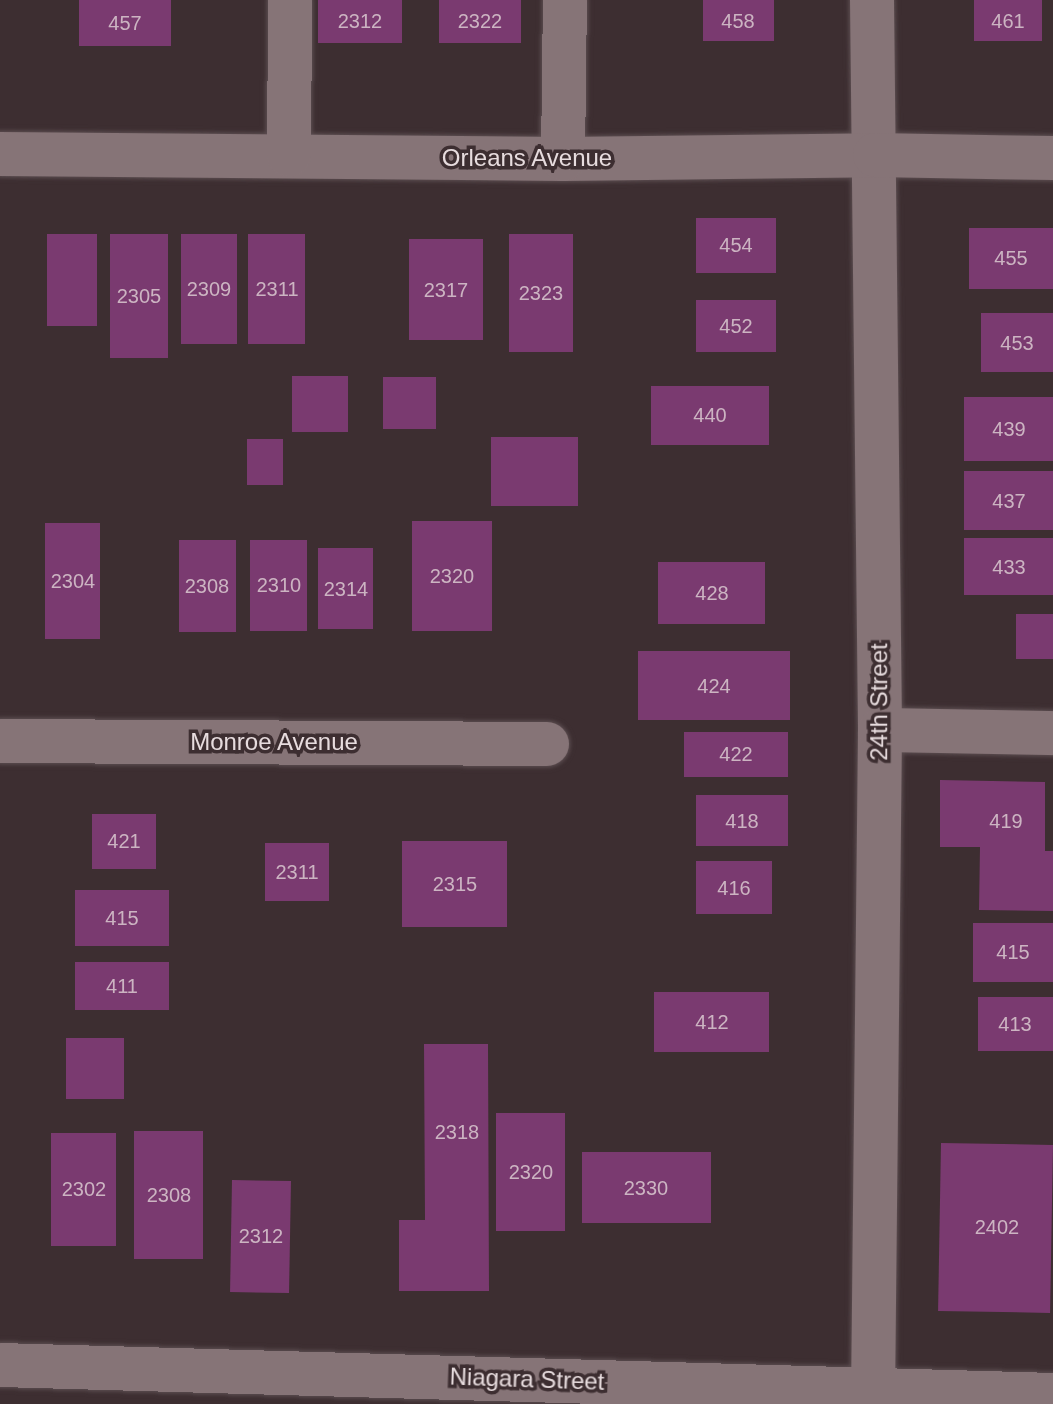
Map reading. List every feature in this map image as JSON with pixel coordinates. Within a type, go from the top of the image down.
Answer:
[{"type":"street","points":[[289,155],[290,0]]},
{"type":"street","points":[[563,159],[565,0]]},
{"type":"street","name":"24th Street","points":[[872,0],[880,730],[873,1396]]},
{"type":"street","name":"Orleans Avenue","points":[[0,154],[563,159],[875,155],[1053,158]]},
{"type":"street","points":[[880,730],[1053,733]]},
{"type":"street","name":"Monroe Avenue","points":[[0,741],[547,744]]},
{"type":"street","name":"Niagara Street","points":[[0,1365],[873,1396],[1053,1395]]},
{"type":"building","points":[[79,0],[171,0],[171,46],[79,46]]},
{"type":"building","points":[[318,0],[402,0],[402,43],[318,43]]},
{"type":"building","points":[[439,0],[521,0],[521,43],[439,43]]},
{"type":"building","points":[[703,0],[774,0],[774,41],[703,41]]},
{"type":"building","points":[[974,0],[1042,0],[1042,41],[974,41]]},
{"type":"building","points":[[696,218],[776,218],[776,273],[696,273]]},
{"type":"building","points":[[969,228],[1053,228],[1053,289],[969,289]]},
{"type":"building","points":[[47,234],[97,234],[97,326],[47,326]]},
{"type":"building","points":[[110,234],[168,234],[168,358],[110,358]]},
{"type":"building","points":[[181,234],[237,234],[237,344],[181,344]]},
{"type":"building","points":[[248,234],[305,234],[305,344],[248,344]]},
{"type":"building","points":[[509,234],[573,234],[573,352],[509,352]]},
{"type":"building","points":[[409,239],[483,239],[483,340],[409,340]]},
{"type":"building","points":[[696,300],[776,300],[776,352],[696,352]]},
{"type":"building","points":[[981,313],[1053,313],[1053,372],[981,372]]},
{"type":"building","points":[[292,376],[348,376],[348,432],[292,432]]},
{"type":"building","points":[[383,377],[436,377],[436,429],[383,429]]},
{"type":"building","points":[[651,386],[769,386],[769,445],[651,445]]},
{"type":"building","points":[[964,397],[1053,397],[1053,461],[964,461]]},
{"type":"building","points":[[491,437],[578,437],[578,506],[491,506]]},
{"type":"building","points":[[247,439],[283,439],[283,485],[247,485]]},
{"type":"building","points":[[964,471],[1053,471],[1053,530],[964,530]]},
{"type":"building","points":[[412,521],[492,521],[492,631],[412,631]]},
{"type":"building","points":[[45,523],[100,523],[100,639],[45,639]]},
{"type":"building","points":[[964,538],[1053,538],[1053,595],[964,595]]},
{"type":"building","points":[[179,540],[236,540],[236,632],[179,632]]},
{"type":"building","points":[[250,540],[307,540],[307,631],[250,631]]},
{"type":"building","points":[[318,548],[373,548],[373,629],[318,629]]},
{"type":"building","points":[[658,562],[765,562],[765,624],[658,624]]},
{"type":"building","points":[[1016,614],[1053,614],[1053,659],[1016,659]]},
{"type":"building","points":[[638,651],[790,651],[790,720],[638,720]]},
{"type":"building","points":[[684,732],[788,732],[788,777],[684,777]]},
{"type":"building","points":[[940,780],[1045,782],[1045,851],[1053,851],[1053,911],[979,910],[980,847],[940,847]]},
{"type":"building","points":[[696,795],[788,795],[788,846],[696,846]]},
{"type":"building","points":[[92,814],[156,814],[156,869],[92,869]]},
{"type":"building","points":[[402,841],[507,841],[507,927],[402,927]]},
{"type":"building","points":[[265,843],[329,843],[329,901],[265,901]]},
{"type":"building","points":[[696,861],[772,861],[772,914],[696,914]]},
{"type":"building","points":[[75,890],[169,890],[169,946],[75,946]]},
{"type":"building","points":[[973,923],[1053,923],[1053,982],[973,982]]},
{"type":"building","points":[[75,962],[169,962],[169,1010],[75,1010]]},
{"type":"building","points":[[654,992],[769,992],[769,1052],[654,1052]]},
{"type":"building","points":[[978,997],[1053,997],[1053,1051],[978,1051]]},
{"type":"building","points":[[66,1038],[124,1038],[124,1099],[66,1099]]},
{"type":"building","points":[[424,1044],[488,1044],[489,1291],[399,1291],[399,1220],[425,1220]]},
{"type":"building","points":[[496,1113],[565,1113],[565,1231],[496,1231]]},
{"type":"building","points":[[134,1131],[203,1131],[203,1259],[134,1259]]},
{"type":"building","points":[[51,1133],[116,1133],[116,1246],[51,1246]]},
{"type":"building","points":[[941,1143],[1053,1145],[1050,1313],[938,1311]]},
{"type":"building","points":[[582,1152],[711,1152],[711,1223],[582,1223]]},
{"type":"building","points":[[232,1180],[291,1181],[289,1293],[230,1292]]}]
